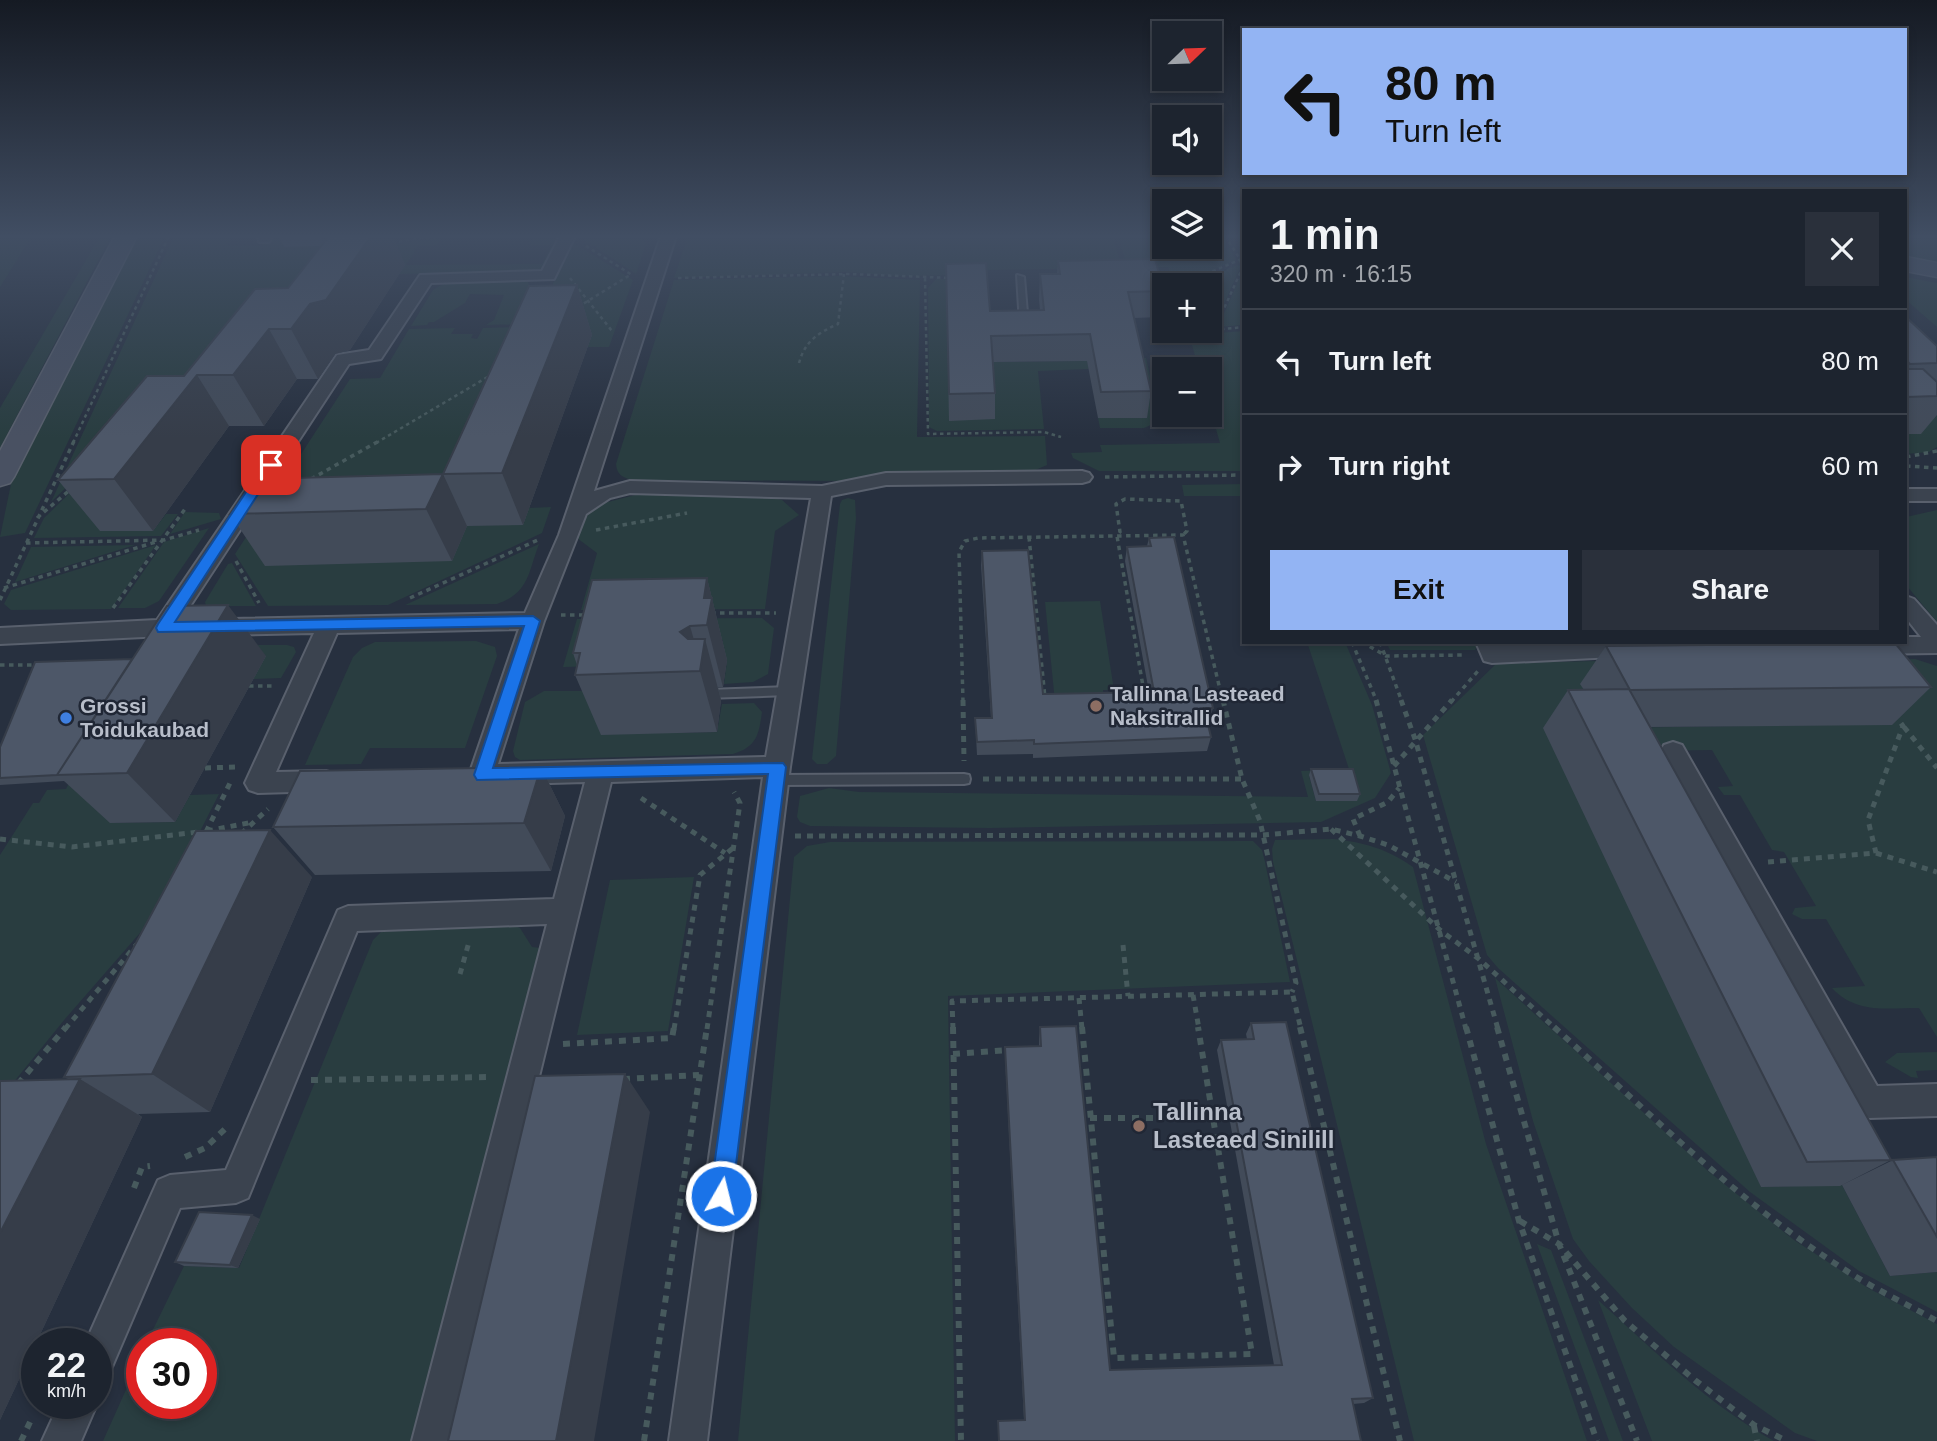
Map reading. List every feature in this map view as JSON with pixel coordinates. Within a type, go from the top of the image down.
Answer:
[{"type":"main road","points":[[0,477],[91,303]]},
{"type":"street","points":[[164,628],[343,359],[375,355],[409,303]]},
{"type":"street","points":[[649,303],[569,535],[470,776],[599,780],[777,774]]},
{"type":"street","points":[[578,510],[603,494],[630,487],[822,492],[886,478],[1082,477]]},
{"type":"street","points":[[688,1441],[788,691],[805,612],[822,492]]},
{"type":"street","points":[[1907,495],[1937,495]]},
{"type":"street","points":[[242,508],[274,507]]},
{"type":"street","points":[[1907,605],[1937,640]]},
{"type":"street","points":[[0,636],[164,628],[329,626],[534,618]]},
{"type":"street","points":[[329,626],[258,783],[353,780]]},
{"type":"street","points":[[1845,646],[1937,645]]},
{"type":"street","points":[[1490,648],[1656,648]]},
{"type":"street","points":[[1673,752],[1869,1102],[1937,1100]]},
{"type":"street","points":[[431,1441],[599,780]]},
{"type":"street","points":[[110,1328],[170,1192],[236,1186],[348,919],[565,911]]},
{"type":"street","points":[[61,1441],[71,1419]]},
{"type":"lane","points":[[1022,303],[1024,325]]},
{"type":"lane","points":[[707,694],[788,691]]},
{"type":"lane","points":[[777,774],[964,779]]},
{"type":"path","points":[[0,600],[138,303]]},
{"type":"path","points":[[577,308],[583,303]]},
{"type":"path","points":[[590,303],[617,337]]},
{"type":"path","points":[[799,363],[809,340],[815,334],[838,324],[840,303]]},
{"type":"path","points":[[925,303],[928,433],[1044,432],[1061,437]]},
{"type":"path","points":[[1222,329],[1242,327]]},
{"type":"path","points":[[308,480],[451,401],[496,371]]},
{"type":"path","points":[[1907,457],[1937,451]]},
{"type":"path","points":[[1926,467],[1932,454]]},
{"type":"path","points":[[1907,466],[1937,468]]},
{"type":"path","points":[[37,518],[75,484]]},
{"type":"path","points":[[1144,692],[1117,536],[1120,533],[1116,504],[1125,499],[1181,501],[1187,531],[1183,534],[1117,536],[1029,537],[965,541],[959,552],[964,779],[1242,779]]},
{"type":"path","points":[[119,613],[109,613],[185,509]]},
{"type":"path","points":[[569,535],[691,512]]},
{"type":"path","points":[[4,588],[202,528]]},
{"type":"path","points":[[1183,534],[1242,779],[1263,835],[1296,983],[1292,992],[1400,1441]]},
{"type":"path","points":[[400,603],[546,537],[542,548]]},
{"type":"path","points":[[1029,537],[1045,698]]},
{"type":"path","points":[[26,543],[164,540]]},
{"type":"path","points":[[230,551],[263,610]]},
{"type":"path","points":[[706,614],[805,612]]},
{"type":"path","points":[[534,618],[588,615]]},
{"type":"path","points":[[1353,644],[1375,695],[1519,1221],[1597,1441]]},
{"type":"path","points":[[1365,644],[1386,656],[1490,648]]},
{"type":"path","points":[[1381,644],[1415,739],[1559,1244],[1637,1441]]},
{"type":"path","points":[[1394,766],[1490,648]]},
{"type":"path","points":[[0,665],[40,665]]},
{"type":"path","points":[[249,686],[282,686]]},
{"type":"path","points":[[1889,705],[1937,768]]},
{"type":"path","points":[[1876,853],[1868,820],[1903,726]]},
{"type":"path","points":[[201,842],[239,767]]},
{"type":"path","points":[[599,780],[626,788],[725,853]]},
{"type":"path","points":[[644,1441],[740,803],[734,791],[724,786]]},
{"type":"path","points":[[1360,836],[1353,819],[1375,811],[1388,802],[1400,788]]},
{"type":"path","points":[[233,843],[271,807]]},
{"type":"path","points":[[0,839],[72,846],[206,831],[254,822]]},
{"type":"path","points":[[770,838],[1263,835],[1331,830],[1388,845],[1456,882]]},
{"type":"path","points":[[1331,830],[1440,930],[1479,959],[1700,1160],[1760,1210],[1840,1267],[1937,1321]]},
{"type":"path","points":[[281,1080],[528,1061],[672,1038],[700,875],[734,848]]},
{"type":"path","points":[[1738,865],[1876,853],[1937,872]]},
{"type":"path","points":[[16,1087],[141,939]]},
{"type":"path","points":[[1123,945],[1128,996]]},
{"type":"path","points":[[961,1441],[952,1001],[1292,992]]},
{"type":"path","points":[[1079,998],[1114,1358],[1252,1354],[1193,994]]},
{"type":"path","points":[[953,1054],[1016,1049]]},
{"type":"path","points":[[617,1079],[699,1076]]},
{"type":"path","points":[[1090,1118],[1155,1118]]},
{"type":"path","points":[[180,1159],[205,1149],[231,1124]]},
{"type":"path","points":[[129,1201],[142,1167],[155,1166]]},
{"type":"path","points":[[1519,1221],[1559,1244],[1625,1321],[1696,1381],[1754,1425],[1787,1441]]},
{"type":"path","points":[[1754,1425],[1757,1441]]},
{"type":"green space","points":[[61,303],[76,303],[0,448],[0,408]]},
{"type":"green space","points":[[102,303],[133,303],[25,533],[0,537],[11,484]]},
{"type":"green space","points":[[143,303],[281,303],[144,413],[51,502]]},
{"type":"green space","points":[[308,303],[341,303],[282,338],[153,531],[166,514],[178,514],[161,536],[34,538],[44,518],[105,459]]},
{"type":"green space","points":[[425,303],[465,303],[427,325],[411,326]]},
{"type":"green space","points":[[501,303],[526,303],[522,324],[486,325],[494,320]]},
{"type":"green space","points":[[544,303],[625,303],[609,347],[587,347],[591,335],[529,508],[551,507],[542,533],[388,605],[268,606],[235,554],[254,525],[441,527]]},
{"type":"green space","points":[[667,303],[920,303],[917,437],[1045,436],[1047,465],[1033,471],[887,472],[842,481],[632,480],[619,473],[616,464]]},
{"type":"green space","points":[[928,303],[977,303],[990,362],[1087,361],[1089,369],[1038,371],[1044,429],[937,431],[929,427]]},
{"type":"green space","points":[[1228,303],[1242,303],[1242,325],[1222,327],[1222,318]]},
{"type":"green space","points":[[1910,303],[1937,303],[1937,327]]},
{"type":"green space","points":[[521,327],[454,471],[428,491],[275,494],[350,379],[380,378],[409,329],[455,328],[451,334],[473,334],[471,338],[477,339],[483,328]]},
{"type":"green space","points":[[1242,331],[1242,471],[1099,471],[1073,458],[1071,453],[1102,452],[1100,445],[1220,443],[1215,427],[1222,427],[1222,357],[1195,357],[1191,343],[1222,343],[1222,333]]},
{"type":"green space","points":[[1134,358],[1146,358],[1152,385],[1152,424],[1144,428],[1100,428],[1098,418],[1147,418]]},
{"type":"green space","points":[[1937,406],[1937,447],[1929,452],[1907,454],[1907,434],[1920,434]]},
{"type":"green space","points":[[1242,484],[1242,496],[1184,496],[1182,485]]},
{"type":"green space","points":[[639,494],[765,496],[782,500],[799,515],[775,531],[765,609],[581,610],[597,553],[577,538],[585,516],[604,503]]},
{"type":"green space","points":[[848,498],[855,500],[856,518],[836,756],[827,764],[817,764],[812,759],[840,504]]},
{"type":"green space","points":[[1937,510],[1937,622],[1907,586],[1907,517]]},
{"type":"green space","points":[[185,512],[219,513],[221,519],[170,534]]},
{"type":"green space","points":[[209,528],[159,601],[145,608],[118,608],[164,542]]},
{"type":"green space","points":[[539,544],[526,581],[516,594],[508,599],[497,604],[405,605]]},
{"type":"green space","points":[[135,545],[15,582],[31,547]]},
{"type":"green space","points":[[156,545],[111,609],[11,610],[4,604],[11,590]]},
{"type":"green space","points":[[232,563],[256,606],[206,606],[205,602],[228,564]]},
{"type":"green space","points":[[1100,601],[1114,690],[1103,690],[1104,702],[1055,702],[1045,602]]},
{"type":"green space","points":[[762,618],[774,628],[768,674],[753,682],[724,684],[727,661],[720,660],[723,640],[609,666],[563,667],[577,619]]},
{"type":"green space","points":[[476,641],[495,647],[497,656],[465,748],[370,748],[361,764],[305,765],[353,657],[362,648],[375,642]]},
{"type":"green space","points":[[1308,644],[1346,644],[1372,705],[1391,773],[1375,798],[1321,822],[990,828],[810,826],[800,822],[797,817],[800,796],[829,788],[859,792],[1308,797],[1301,771],[1349,769]],"holes":[[[1309,776],[1357,800],[1316,801]]]},
{"type":"green space","points":[[1387,644],[1478,644],[1475,650],[1390,650]]},
{"type":"green space","points":[[184,645],[287,645],[294,647],[296,652],[281,678],[253,679],[110,823],[175,822],[190,795],[219,794],[160,910],[0,1099],[0,855],[33,803],[39,803],[47,790],[66,789]]},
{"type":"green space","points":[[1915,659],[1937,666],[1937,1037],[1919,1008],[1884,1009],[1862,1006],[1841,996],[1832,988],[1865,986],[1826,919],[1802,919],[1792,914],[1795,908],[1816,906],[1784,852],[1772,850],[1740,795],[1724,795],[1718,787],[1733,786],[1712,750],[1648,751],[1603,728],[1891,724],[1859,681],[1817,661]]},
{"type":"green space","points":[[1599,661],[1581,684],[1602,727],[1761,1187],[1842,1185],[1890,1276],[1937,1272],[1937,1312],[1859,1271],[1750,1192],[1498,968],[1487,955],[1423,735],[1497,663]]},
{"type":"green space","points":[[544,691],[603,691],[683,733],[717,732],[722,704],[754,703],[762,712],[755,739],[747,748],[733,754],[520,760],[515,757],[513,751],[525,702]]},
{"type":"green space","points":[[1333,839],[1375,847],[1413,867],[1486,1144],[1587,1441],[1414,1441],[1273,862],[1272,849],[1275,840]]},
{"type":"green space","points":[[1253,841],[1262,850],[1290,982],[948,996],[955,1441],[738,1441],[794,857],[807,846],[830,842]]},
{"type":"green space","points":[[694,877],[668,1031],[577,1035],[610,880]]},
{"type":"green space","points":[[508,922],[520,928],[532,947],[549,949],[425,1441],[103,1441],[126,1390],[126,1419],[217,1419],[217,1328],[154,1328],[184,1266],[239,1268],[373,940],[383,930],[394,925]]},
{"type":"green space","points":[[1495,978],[1708,1171],[1794,1240],[1868,1288],[1937,1324],[1937,1441],[1817,1441],[1795,1433],[1674,1347],[1632,1308],[1589,1261],[1573,1239],[1533,1121]]},
{"type":"green space","points":[[1937,1052],[1937,1070],[1916,1071],[1918,1078],[1911,1077],[1885,1062],[1897,1053]]},
{"type":"green space","points":[[1537,1244],[1551,1250],[1623,1441],[1609,1441]]},
{"type":"green space","points":[[1598,1300],[1704,1394],[1774,1441],[1652,1441]]},
{"type":"building","points":[[243,303],[313,303],[291,329],[269,329],[233,375],[197,375],[114,479],[58,480],[147,376],[184,376]]},
{"type":"building","points":[[521,303],[570,303],[502,473],[443,474]]},
{"type":"building","points":[[947,303],[989,303],[990,311],[1044,310],[1043,303],[1131,303],[1151,391],[1101,392],[1090,334],[991,336],[995,393],[949,394]]},
{"type":"building","points":[[1907,318],[1937,346],[1937,363],[1910,364],[1907,361]]},
{"type":"building","points":[[1907,369],[1923,369],[1937,382],[1937,396],[1907,397]]},
{"type":"building","points":[[443,474],[426,509],[230,514],[253,479]]},
{"type":"building","points":[[1174,537],[1213,708],[1204,708],[1211,737],[1034,744],[1034,740],[977,742],[975,718],[992,718],[982,551],[1028,550],[1043,694],[1154,692],[1127,547],[1151,546],[1149,538]]},
{"type":"building","points":[[707,578],[704,598],[712,598],[707,625],[690,626],[680,632],[688,639],[705,639],[700,671],[575,675],[580,653],[573,653],[592,580]]},
{"type":"building","points":[[228,605],[127,773],[57,775],[167,606]]},
{"type":"building","points":[[1896,644],[1931,687],[1630,690],[1606,646]]},
{"type":"building","name":"Grossi Toidukaubad","points":[[132,659],[57,775],[0,778],[0,747],[35,662]]},
{"type":"building","points":[[1629,689],[1891,1160],[1807,1162],[1568,690]]},
{"type":"building","points":[[541,767],[524,823],[273,827],[300,771]]},
{"type":"building","points":[[1311,769],[1353,769],[1360,794],[1319,794]]},
{"type":"building","points":[[270,830],[152,1074],[64,1077],[196,831]]},
{"type":"building","points":[[1286,1022],[1373,1398],[1352,1399],[1361,1441],[999,1441],[998,1421],[1025,1420],[1005,1047],[1041,1046],[1040,1027],[1076,1026],[1110,1370],[1282,1365],[1221,1040],[1254,1039],[1251,1023]]},
{"type":"building","points":[[625,1074],[556,1441],[448,1441],[535,1076]]},
{"type":"building","points":[[80,1079],[0,1233],[0,1081]]},
{"type":"building","points":[[1937,1157],[1937,1237],[1893,1160]]},
{"type":"building","points":[[199,1212],[252,1215],[230,1265],[175,1262]]},
{"type":"place","name":"Tallinna Lasteaed Naksitrallid","points":[[1096,706]]},
{"type":"place","name":"Grossi Toidukaubad","points":[[66,718]]},
{"type":"place","name":"Tallinna Lasteaed Sinilill","points":[[1139,1126]]},
{"type":"route","points":[[271,465],[164,628],[533,621],[482,775],[777,767],[778,780],[721,1196]]}]
